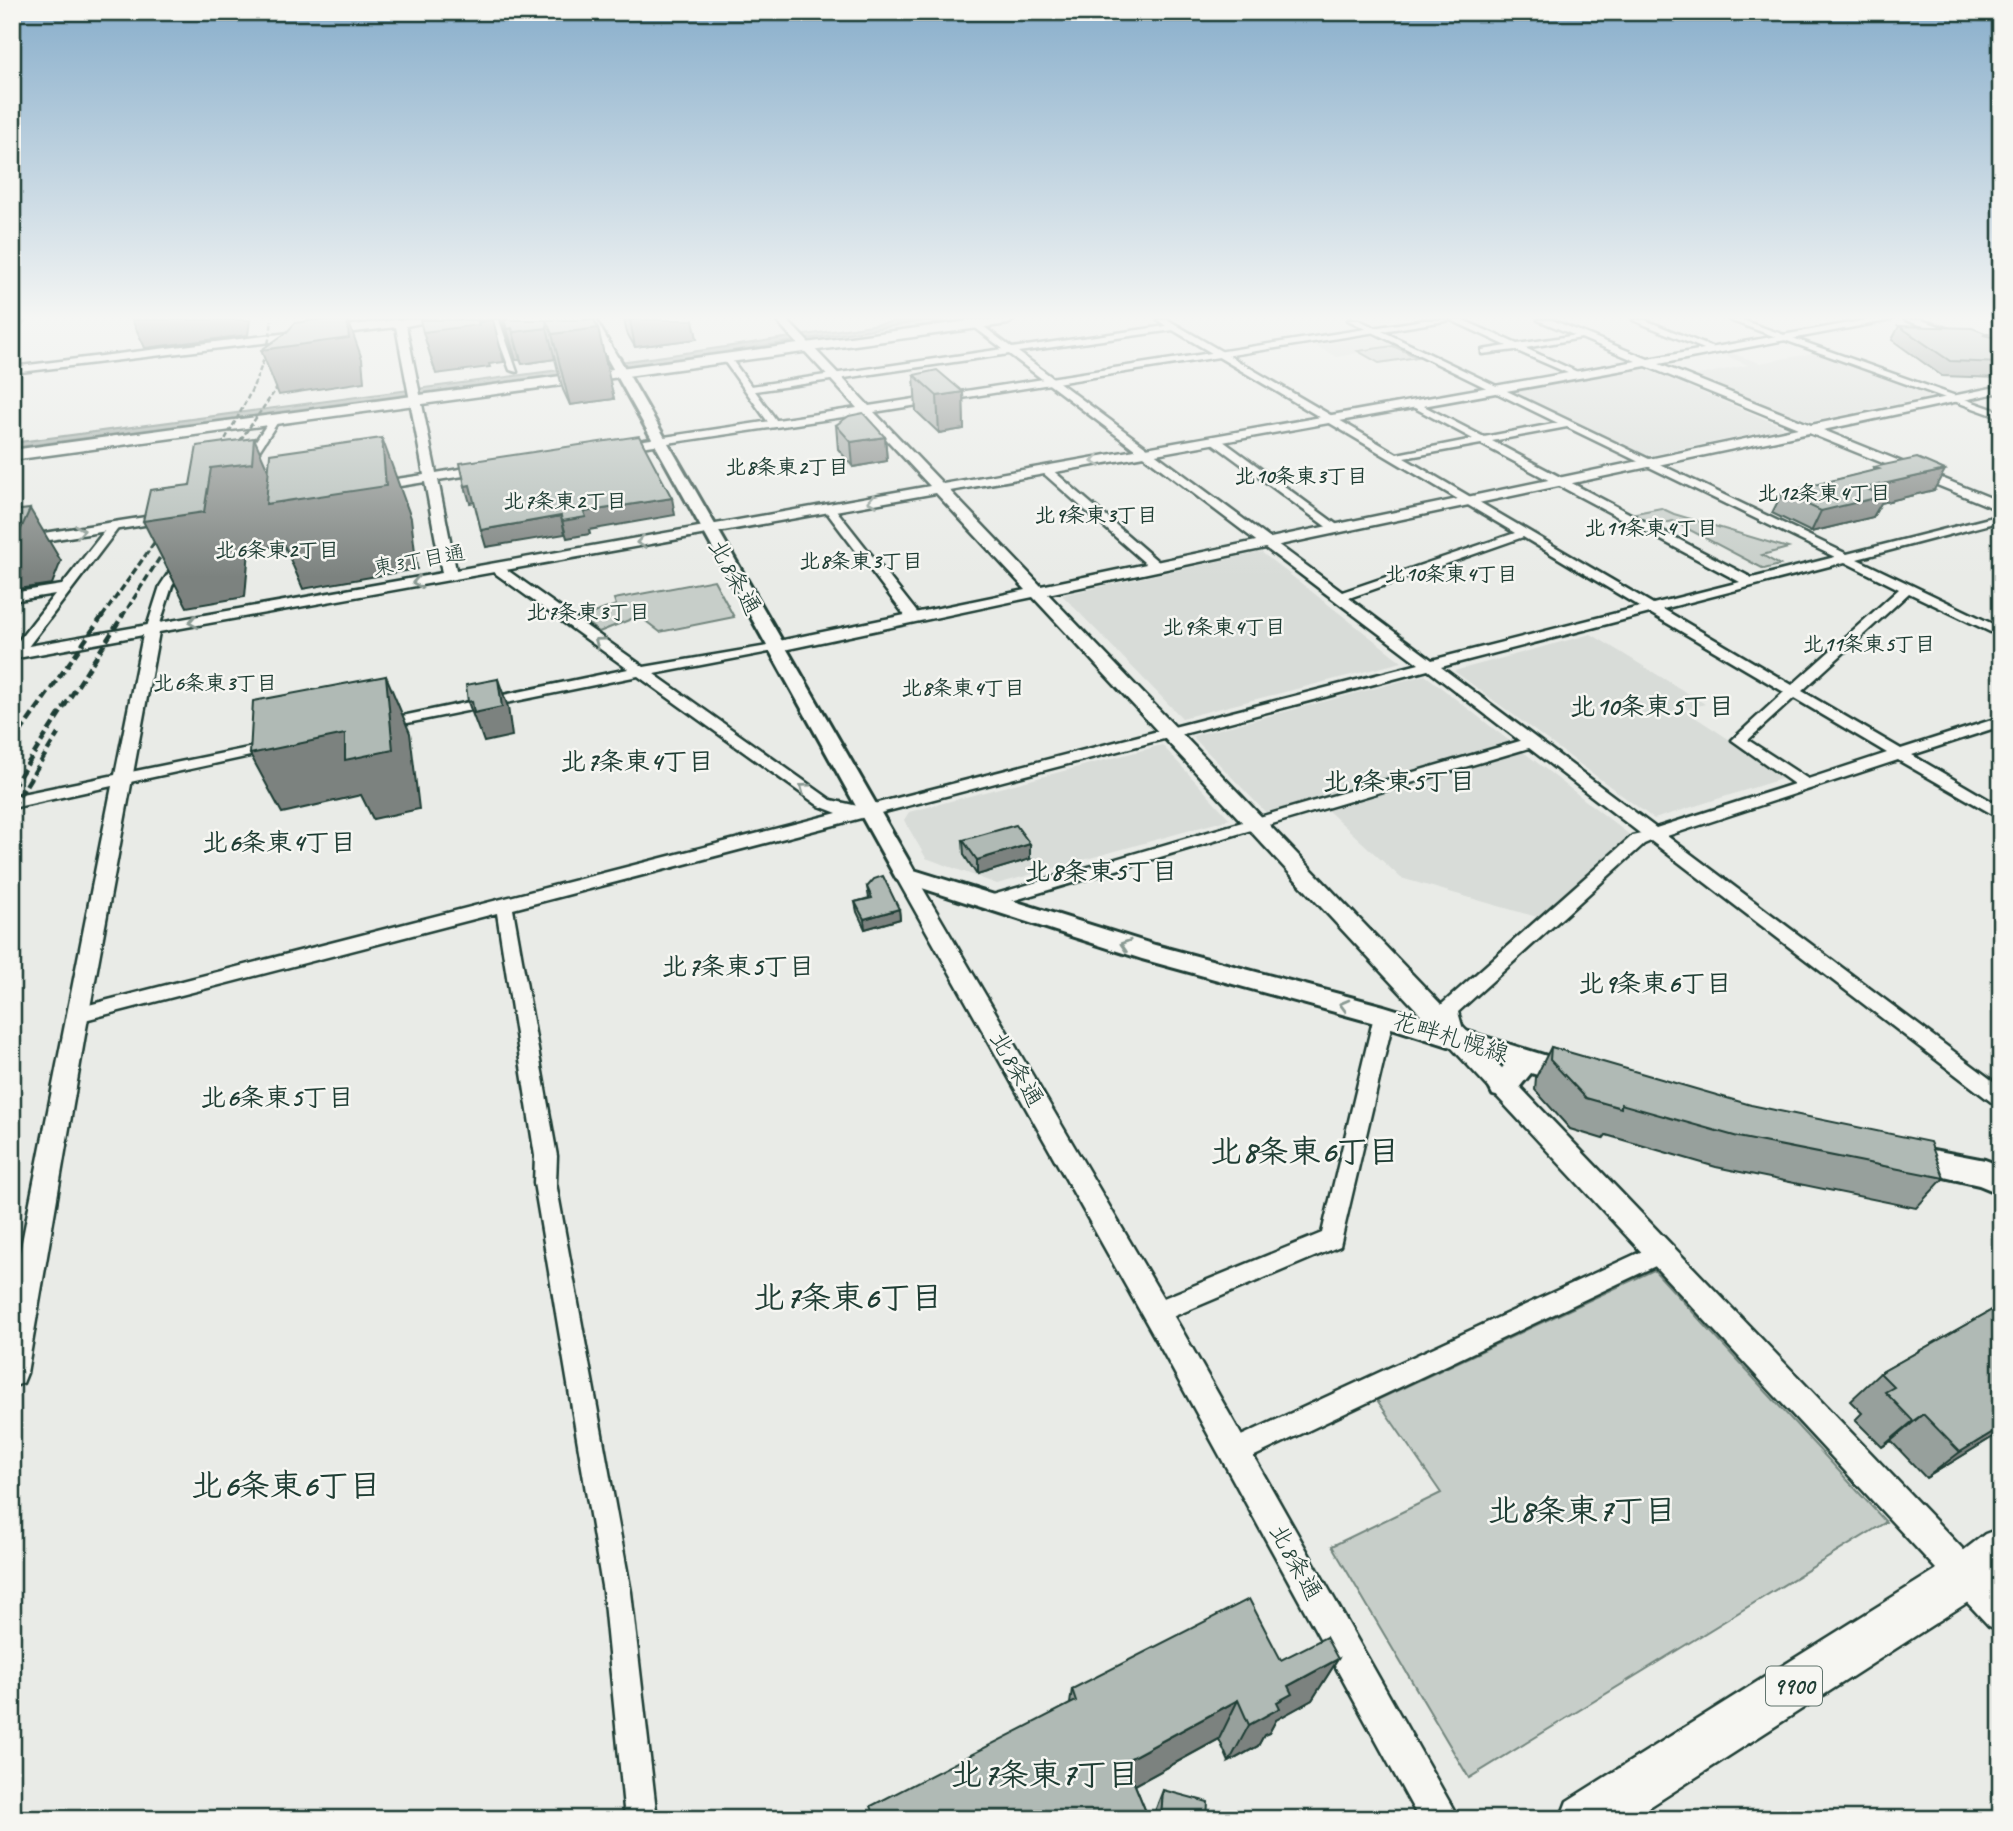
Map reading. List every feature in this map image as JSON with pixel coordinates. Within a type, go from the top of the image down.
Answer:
[{"type":"main road","points":[[12,455],[274,420],[339,405]]},
{"type":"main road","name":"北8条通","points":[[639,405],[905,875]]},
{"type":"main road","name":"花畔札幌線","points":[[905,875],[1151,953],[1384,1016],[1603,1084]]},
{"type":"main road","points":[[1503,1087],[1525,1060]]},
{"type":"main road","points":[[1877,1151],[1984,1173],[2001,1181]]},
{"type":"main road","name":"9900","points":[[1585,1819],[1983,1564]]},
{"type":"street","points":[[416,405],[450,576]]},
{"type":"street","points":[[761,405],[774,424]]},
{"type":"street","points":[[861,405],[1660,1253],[1983,1564],[2001,1614]]},
{"type":"street","points":[[608,450],[895,405]]},
{"type":"street","points":[[1083,405],[2000,1096]]},
{"type":"street","points":[[1308,405],[2001,814]]},
{"type":"street","name":"東3丁目通","points":[[14,653],[1413,405]]},
{"type":"street","points":[[1417,405],[1750,582]]},
{"type":"street","points":[[1529,405],[2001,633]]},
{"type":"street","points":[[1752,405],[2001,507]]},
{"type":"street","points":[[372,726],[914,618],[1919,405]]},
{"type":"street","points":[[1975,405],[2001,415]]},
{"type":"street","points":[[241,469],[274,420]]},
{"type":"street","points":[[1396,457],[1568,424]]},
{"type":"street","points":[[1215,440],[1336,529]]},
{"type":"street","points":[[355,489],[503,466]]},
{"type":"street","points":[[1046,470],[1157,567]]},
{"type":"street","points":[[829,508],[914,618]]},
{"type":"street","points":[[12,542],[189,514]]},
{"type":"street","points":[[77,1015],[2001,518]]},
{"type":"street","points":[[14,653],[114,526]]},
{"type":"street","points":[[1340,597],[1525,533]]},
{"type":"street","points":[[12,1373],[23,1256],[77,1015],[152,630],[166,586],[187,552]]},
{"type":"street","points":[[496,568],[825,803],[836,808],[867,810]]},
{"type":"street","points":[[12,597],[67,588]]},
{"type":"street","points":[[1804,784],[1738,740],[1907,588]]},
{"type":"street","points":[[1455,1037],[1448,1010],[1638,840],[2001,721]]},
{"type":"street","points":[[12,802],[291,743]]},
{"type":"street","points":[[992,901],[1530,743]]},
{"type":"street","name":"北8条通","points":[[905,875],[1157,1312],[1440,1819]]},
{"type":"street","points":[[504,905],[532,1063],[546,1156],[548,1196],[617,1592],[641,1819]]},
{"type":"street","points":[[1157,1312],[1332,1239],[1384,1016]]},
{"type":"street","points":[[1235,1452],[1660,1253]]},
{"type":"shaded area","points":[[293,405],[329,405],[12,448],[12,443]]},
{"type":"shaded area","points":[[1541,405],[1733,405],[1783,428],[1652,455],[1644,454]]},
{"type":"shaded area","points":[[1769,405],[1889,405],[1813,421]]},
{"type":"shaded area","points":[[1661,508],[1788,548],[1762,555],[1780,565],[1764,569],[1673,521],[1653,526],[1631,514]]},
{"type":"shaded area","points":[[1261,552],[1402,662],[1182,718],[1062,595]]},
{"type":"shaded area","points":[[714,580],[734,617],[660,632],[639,616],[599,632],[580,618],[616,605],[614,599]]},
{"type":"shaded area","points":[[1591,634],[1705,704],[1684,710],[1787,777],[1654,819],[1454,671]]},
{"type":"shaded area","points":[[1425,675],[1631,836],[1537,917],[1401,878],[1325,808],[1276,823],[1192,736]]},
{"type":"shaded area","points":[[1162,745],[1230,819],[997,884],[926,858],[904,820],[909,812]]},
{"type":"shaded area","points":[[1654,1270],[1886,1522],[1469,1778],[1332,1546],[1441,1493],[1377,1400]]},
{"type":"building","points":[[863,413],[885,437],[851,442],[836,425],[849,416]]},
{"type":"building","points":[[639,436],[672,498],[584,512],[586,517],[562,521],[561,516],[481,530],[470,485],[465,486],[460,463]]},
{"type":"building","points":[[254,438],[252,463],[211,468],[204,512],[143,521],[150,490],[190,485],[197,446]]},
{"type":"building","points":[[382,438],[386,486],[266,504],[270,454]]},
{"type":"building","points":[[1917,458],[1945,470],[1865,488],[1884,496],[1821,511],[1782,493],[1879,469],[1874,467]]},
{"type":"building","points":[[30,509],[20,531],[12,532],[12,511]]},
{"type":"building","points":[[386,676],[393,750],[345,760],[345,734],[250,754],[253,701]]},
{"type":"building","points":[[498,679],[502,707],[474,713],[472,701],[468,702],[466,685]]},
{"type":"building","points":[[1016,825],[1030,844],[977,860],[963,840]]},
{"type":"building","points":[[883,876],[899,909],[864,919],[855,902],[872,898],[867,887],[874,879]]},
{"type":"building","points":[[1551,1047],[1751,1105],[1930,1142],[1944,1178],[1738,1137],[1621,1104],[1621,1108],[1586,1098],[1550,1060]]},
{"type":"building","points":[[2001,1305],[2001,1427],[1960,1452],[1923,1414],[1913,1421],[1885,1392],[1894,1387],[1880,1373]]},
{"type":"building","points":[[1249,1599],[1281,1660],[1326,1637],[1338,1659],[1288,1686],[1292,1694],[1277,1702],[1280,1708],[1249,1725],[1238,1700],[1125,1761],[1146,1812],[1134,1819],[864,1819],[874,1814],[871,1806],[1076,1701],[1072,1689]]},
{"type":"building","points":[[1163,1790],[1208,1802],[1207,1819],[1161,1819]]},
{"type":"railway","points":[[218,452],[244,405]]},
{"type":"railway","points":[[232,452],[265,405]]},
{"type":"railway","points":[[229,457],[234,450]]},
{"type":"railway","points":[[215,458],[218,452]]},
{"type":"railway","points":[[102,617],[164,529]]},
{"type":"railway","points":[[122,617],[171,540]]},
{"type":"railway","points":[[12,744],[103,615]]},
{"type":"railway","points":[[12,788],[123,615]]},
{"type":"railway","points":[[12,808],[58,734]]},
{"type":"district","name":"北8条東2丁目","points":[[787,467]]},
{"type":"district","name":"北10条東3丁目","points":[[1301,476]]},
{"type":"district","name":"北12条東4丁目","points":[[1824,493]]},
{"type":"district","name":"北7条東2丁目","points":[[565,501]]},
{"type":"district","name":"北9条東3丁目","points":[[1096,515]]},
{"type":"district","name":"北11条東4丁目","points":[[1651,528]]},
{"type":"district","name":"北6条東2丁目","points":[[277,550]]},
{"type":"district","name":"北8条東3丁目","points":[[861,561]]},
{"type":"district","name":"北10条東4丁目","points":[[1451,574]]},
{"type":"district","name":"北7条東3丁目","points":[[588,612]]},
{"type":"district","name":"北9条東4丁目","points":[[1224,627]]},
{"type":"district","name":"北11条東5丁目","points":[[1869,644]]},
{"type":"district","name":"北6条東3丁目","points":[[215,683]]},
{"type":"district","name":"北8条東4丁目","points":[[963,688]]},
{"type":"district","name":"北10条東5丁目","points":[[1652,706]]},
{"type":"district","name":"北7条東4丁目","points":[[637,761]]},
{"type":"district","name":"北9条東5丁目","points":[[1399,781]]},
{"type":"district","name":"北6条東4丁目","points":[[279,842]]},
{"type":"district","name":"北8条東5丁目","points":[[1101,871]]},
{"type":"district","name":"北7条東5丁目","points":[[738,966]]},
{"type":"district","name":"北9条東6丁目","points":[[1655,983]]},
{"type":"district","name":"北6条東5丁目","points":[[277,1097]]},
{"type":"district","name":"北8条東6丁目","points":[[1305,1151]]},
{"type":"district","name":"北7条東6丁目","points":[[848,1297]]},
{"type":"district","name":"北6条東6丁目","points":[[286,1485]]},
{"type":"district","name":"北8条東7丁目","points":[[1582,1510]]},
{"type":"district","name":"北7条東7丁目","points":[[1045,1774]]}]
